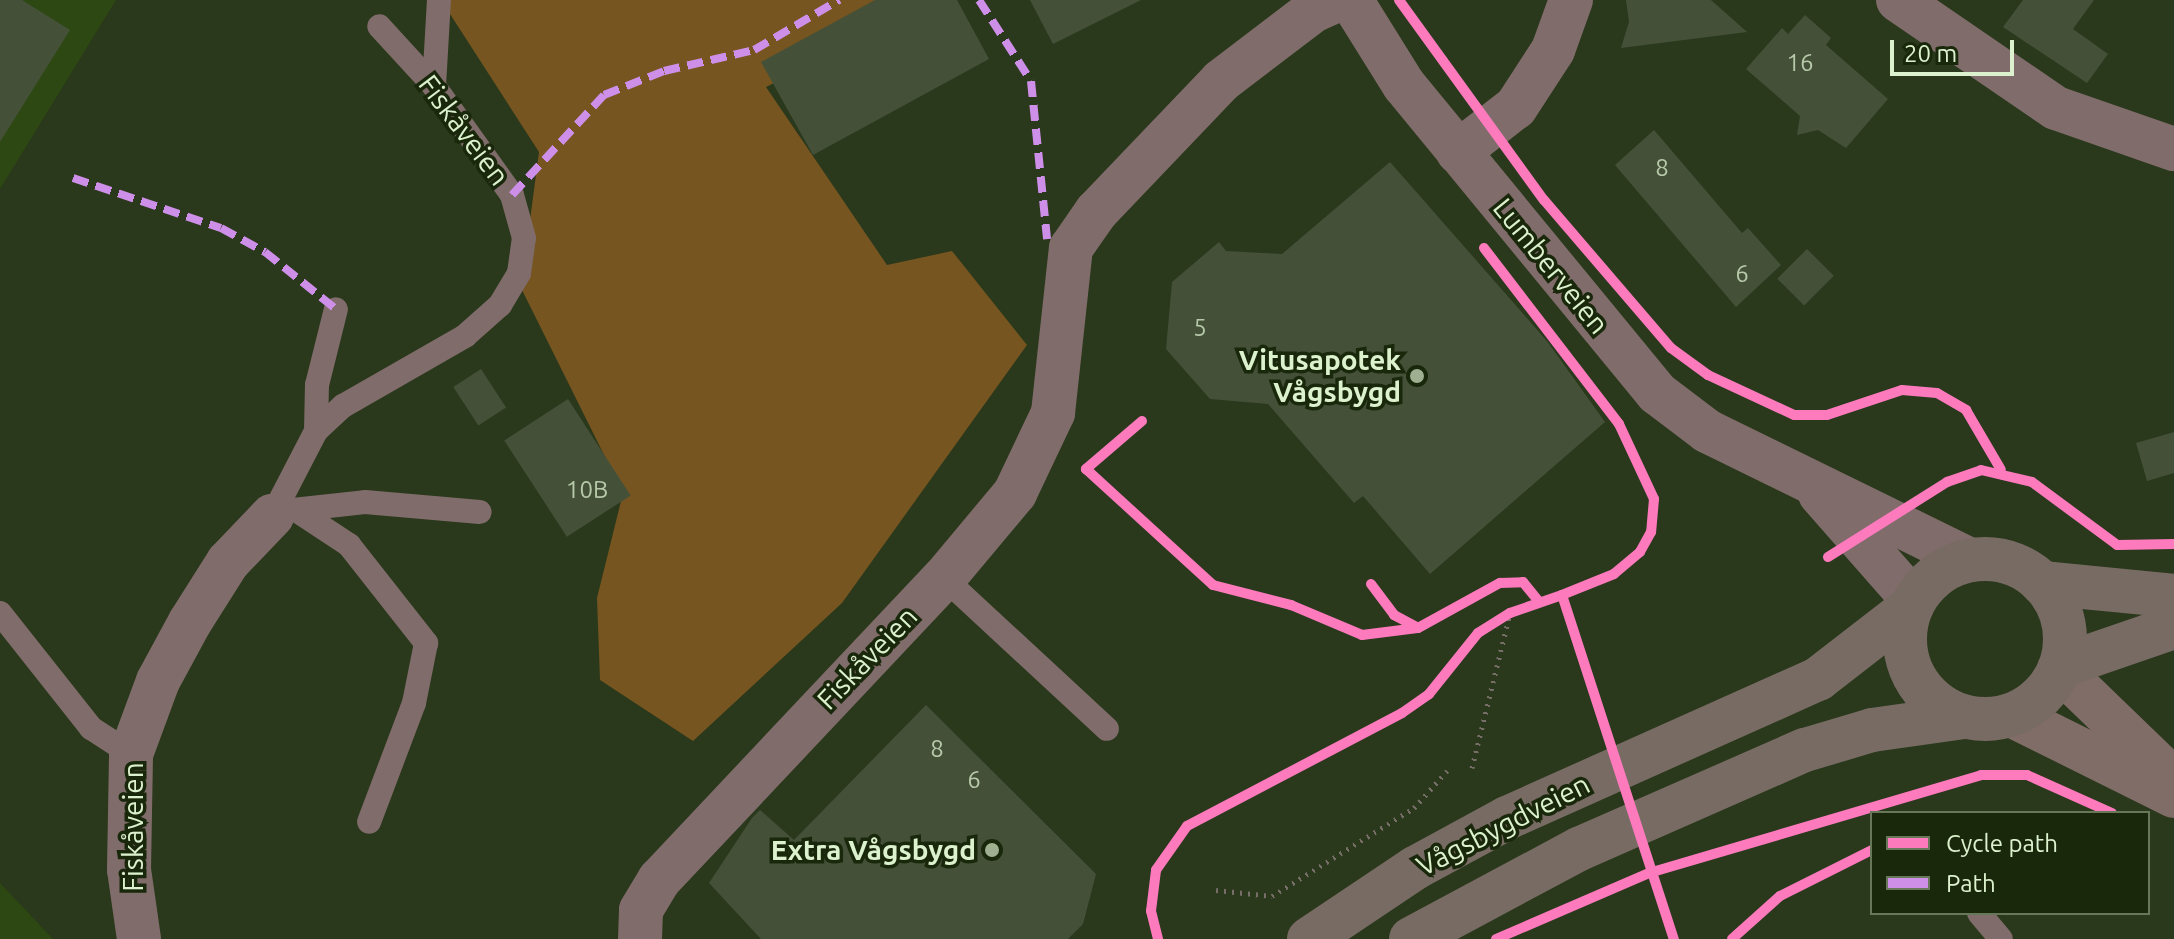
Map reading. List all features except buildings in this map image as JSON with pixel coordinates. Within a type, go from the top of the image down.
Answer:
[{"type":"main road","points":[[2042,583],[2063,621],[2060,668],[2040,697],[2011,715],[1964,717],[1943,708],[1913,674],[1905,629],[1913,604],[1937,575],[1970,560],[2009,563],[2042,583],[2174,596]]},
{"type":"main road","name":"Vågsbygdveien","points":[[1309,939],[1415,868],[1507,818],[1818,679],[1913,604]]},
{"type":"main road","points":[[2060,668],[2174,627]]},
{"type":"main road","name":"Vågsbygdveien","points":[[1411,939],[1566,855],[1805,750],[1872,730],[1964,717]]},
{"type":"street","name":"Fiskåveien","points":[[634,934],[659,880],[944,578],[1015,493],[1053,413],[1062,371],[1061,306],[1071,248],[1096,212],[1221,81],[1313,11],[1338,0]]},
{"type":"street","name":"Lumberveien","points":[[1351,0],[1404,85],[1657,393],[1707,431],[1970,560]]},
{"type":"street","points":[[1458,152],[1516,107],[1553,50],[1571,0]]},
{"type":"street","points":[[1898,0],[2056,108],[2174,149]]},
{"type":"street","name":"Lumberveien","points":[[1801,476],[1913,604]]},
{"type":"street","name":"Fiskåveien","points":[[139,939],[129,870],[131,754],[158,681],[228,562],[284,513]]},
{"type":"street","points":[[2060,668],[2174,780]]},
{"type":"street","points":[[2011,715],[2174,796]]},
{"type":"lane","points":[[434,86],[439,0]]},
{"type":"lane","name":"Fiskåveien","points":[[316,431],[343,406],[465,336],[500,305],[519,273],[524,238],[512,195],[434,86],[379,26]]},
{"type":"lane","name":"Fiskåveien","points":[[284,513],[316,431],[317,385],[336,309]]},
{"type":"lane","points":[[284,513],[365,502],[480,512]]},
{"type":"lane","points":[[284,513],[349,545],[426,643],[414,703],[369,822]]},
{"type":"lane","points":[[944,578],[1107,729]]},
{"type":"lane","points":[[0,613],[91,728],[131,754]]},
{"type":"lane","points":[[1981,915],[2001,939]]},
{"type":"path","points":[[1489,627],[1524,608]]},
{"type":"path","points":[[1472,768],[1510,613]]},
{"type":"path","points":[[1216,890],[1272,896],[1414,808],[1447,771]]},
{"type":"shaded area","points":[[0,0],[116,0],[0,189]]},
{"type":"shaded area","points":[[441,0],[943,0],[766,87],[887,265],[952,251],[1027,345],[842,603],[693,741],[600,680],[597,598],[623,493],[521,288],[539,152]]},
{"type":"shaded area","points":[[0,883],[53,939],[0,939]]},
{"type":"marked path","points":[[512,195],[604,95],[664,71],[754,50],[839,0]]},
{"type":"marked path","points":[[979,0],[1031,81],[1047,239]]},
{"type":"marked path","points":[[73,178],[221,228],[265,252],[336,309]]},
{"type":"cycle path","points":[[1399,0],[1544,200],[1671,348],[1708,375],[1794,415],[1827,415],[1902,390],[1937,393],[1966,410],[2001,470]]},
{"type":"cycle path","points":[[1484,248],[1619,424],[1654,499],[1651,532],[1640,552],[1614,574],[1562,595]]},
{"type":"cycle path","points":[[1142,421],[1086,469],[1213,585],[1291,605],[1362,635],[1418,628]]},
{"type":"cycle path","points":[[1828,557],[1947,482],[1981,470],[2032,482],[2117,545],[2174,544]]},
{"type":"cycle path","points":[[1371,584],[1394,615],[1418,628],[1500,583],[1523,582],[1539,602]]},
{"type":"cycle path","points":[[1158,939],[1151,911],[1156,870],[1187,826],[1402,713],[1429,694],[1478,633],[1510,613],[1562,595],[1674,939]]},
{"type":"cycle path","points":[[1496,939],[1649,873],[1981,775],[2027,775],[2108,811]]},
{"type":"cycle path","points":[[1732,939],[1780,896],[1870,851]]},
{"type":"place","name":"Vitusapotek Vågsbygd","points":[[1417,376]]},
{"type":"place","name":"Extra Vågsbygd","points":[[992,850]]}]
